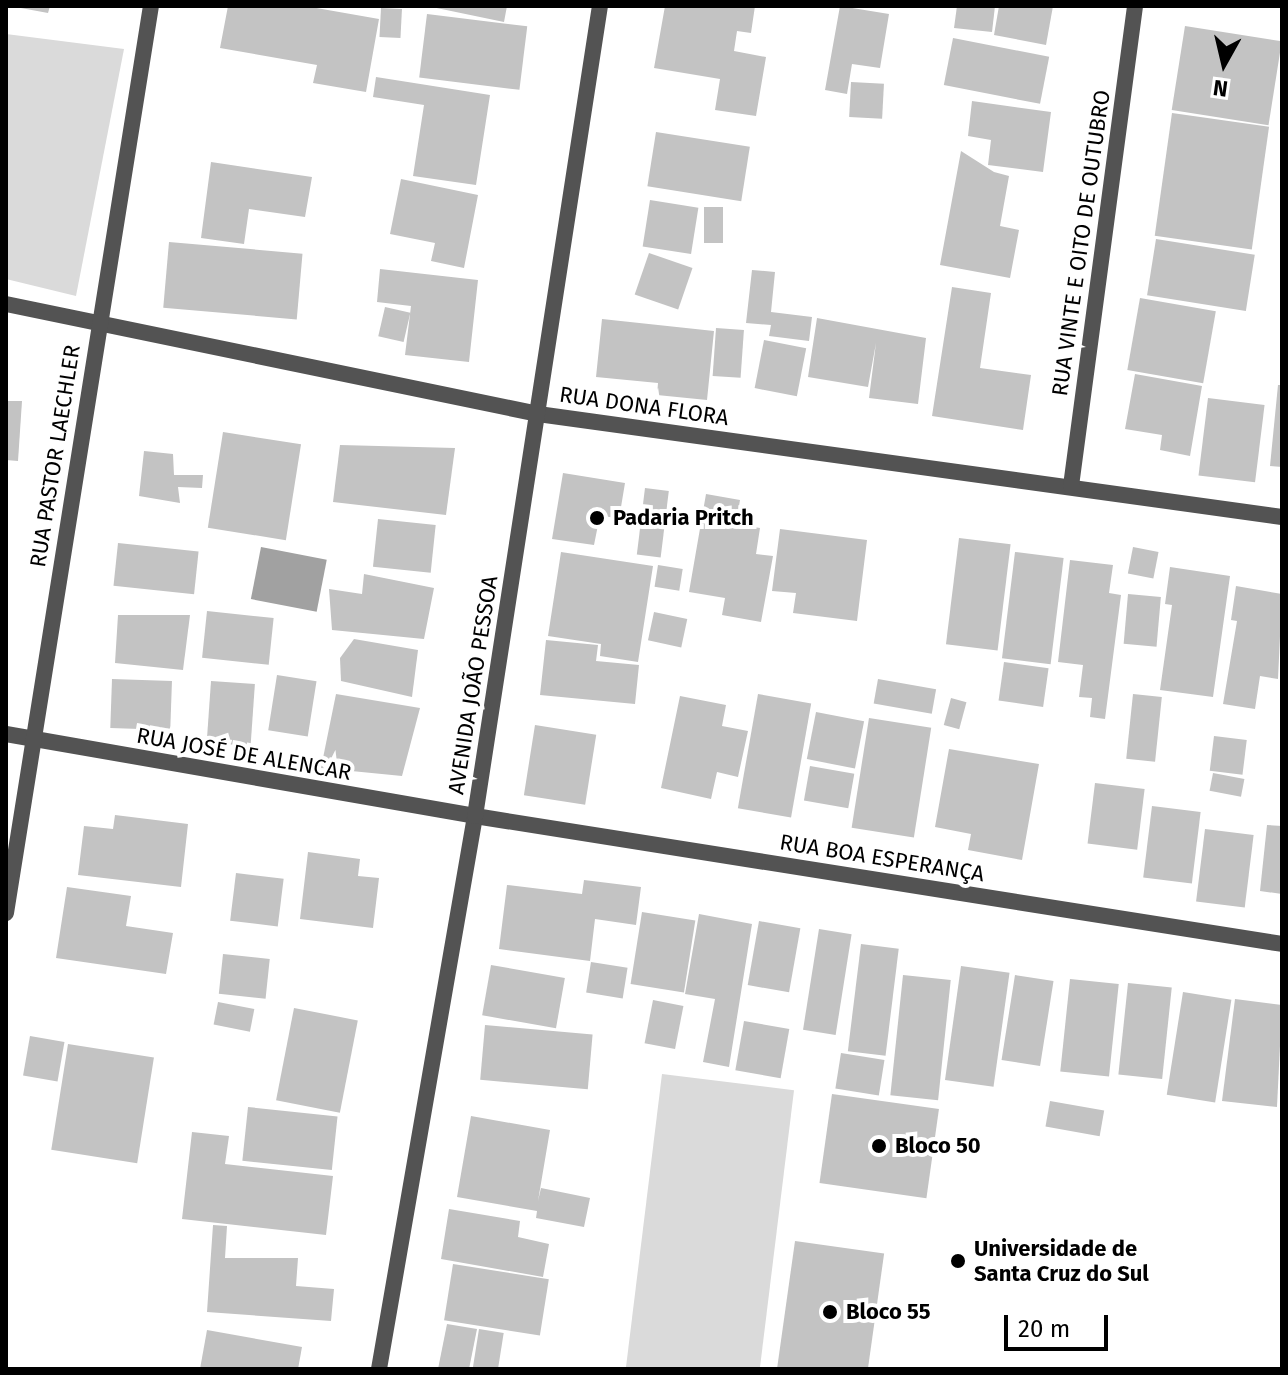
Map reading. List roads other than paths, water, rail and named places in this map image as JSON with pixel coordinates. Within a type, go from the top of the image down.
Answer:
[{"type":"street","name":"RUA PASTOR LAECHLER","points":[[6,913],[151,6]]},
{"type":"street","name":"AVENIDA JOÃO PESSOA","points":[[379,1369],[475,816],[600,6]]},
{"type":"street","name":"RUA VINTE E OITO DE OUTUBRO","points":[[1071,486],[1135,6]]},
{"type":"street","name":"RUA DONA FLORA","points":[[6,304],[98,326],[538,414],[1282,517]]},
{"type":"street","name":"RUA JOSÉ DE ALENCAR","points":[[6,734],[475,816]]},
{"type":"street","name":"RUA BOA ESPERANÇA","points":[[475,816],[1282,944]]},
{"type":"place","name":"Padaria Pritch","points":[[597,518]]},
{"type":"place","name":"Bloco 50","points":[[879,1146]]},
{"type":"place","name":"Universidade de Santa Cruz do Sul","points":[[958,1261]]},
{"type":"place","name":"Bloco 55","points":[[830,1312]]}]
